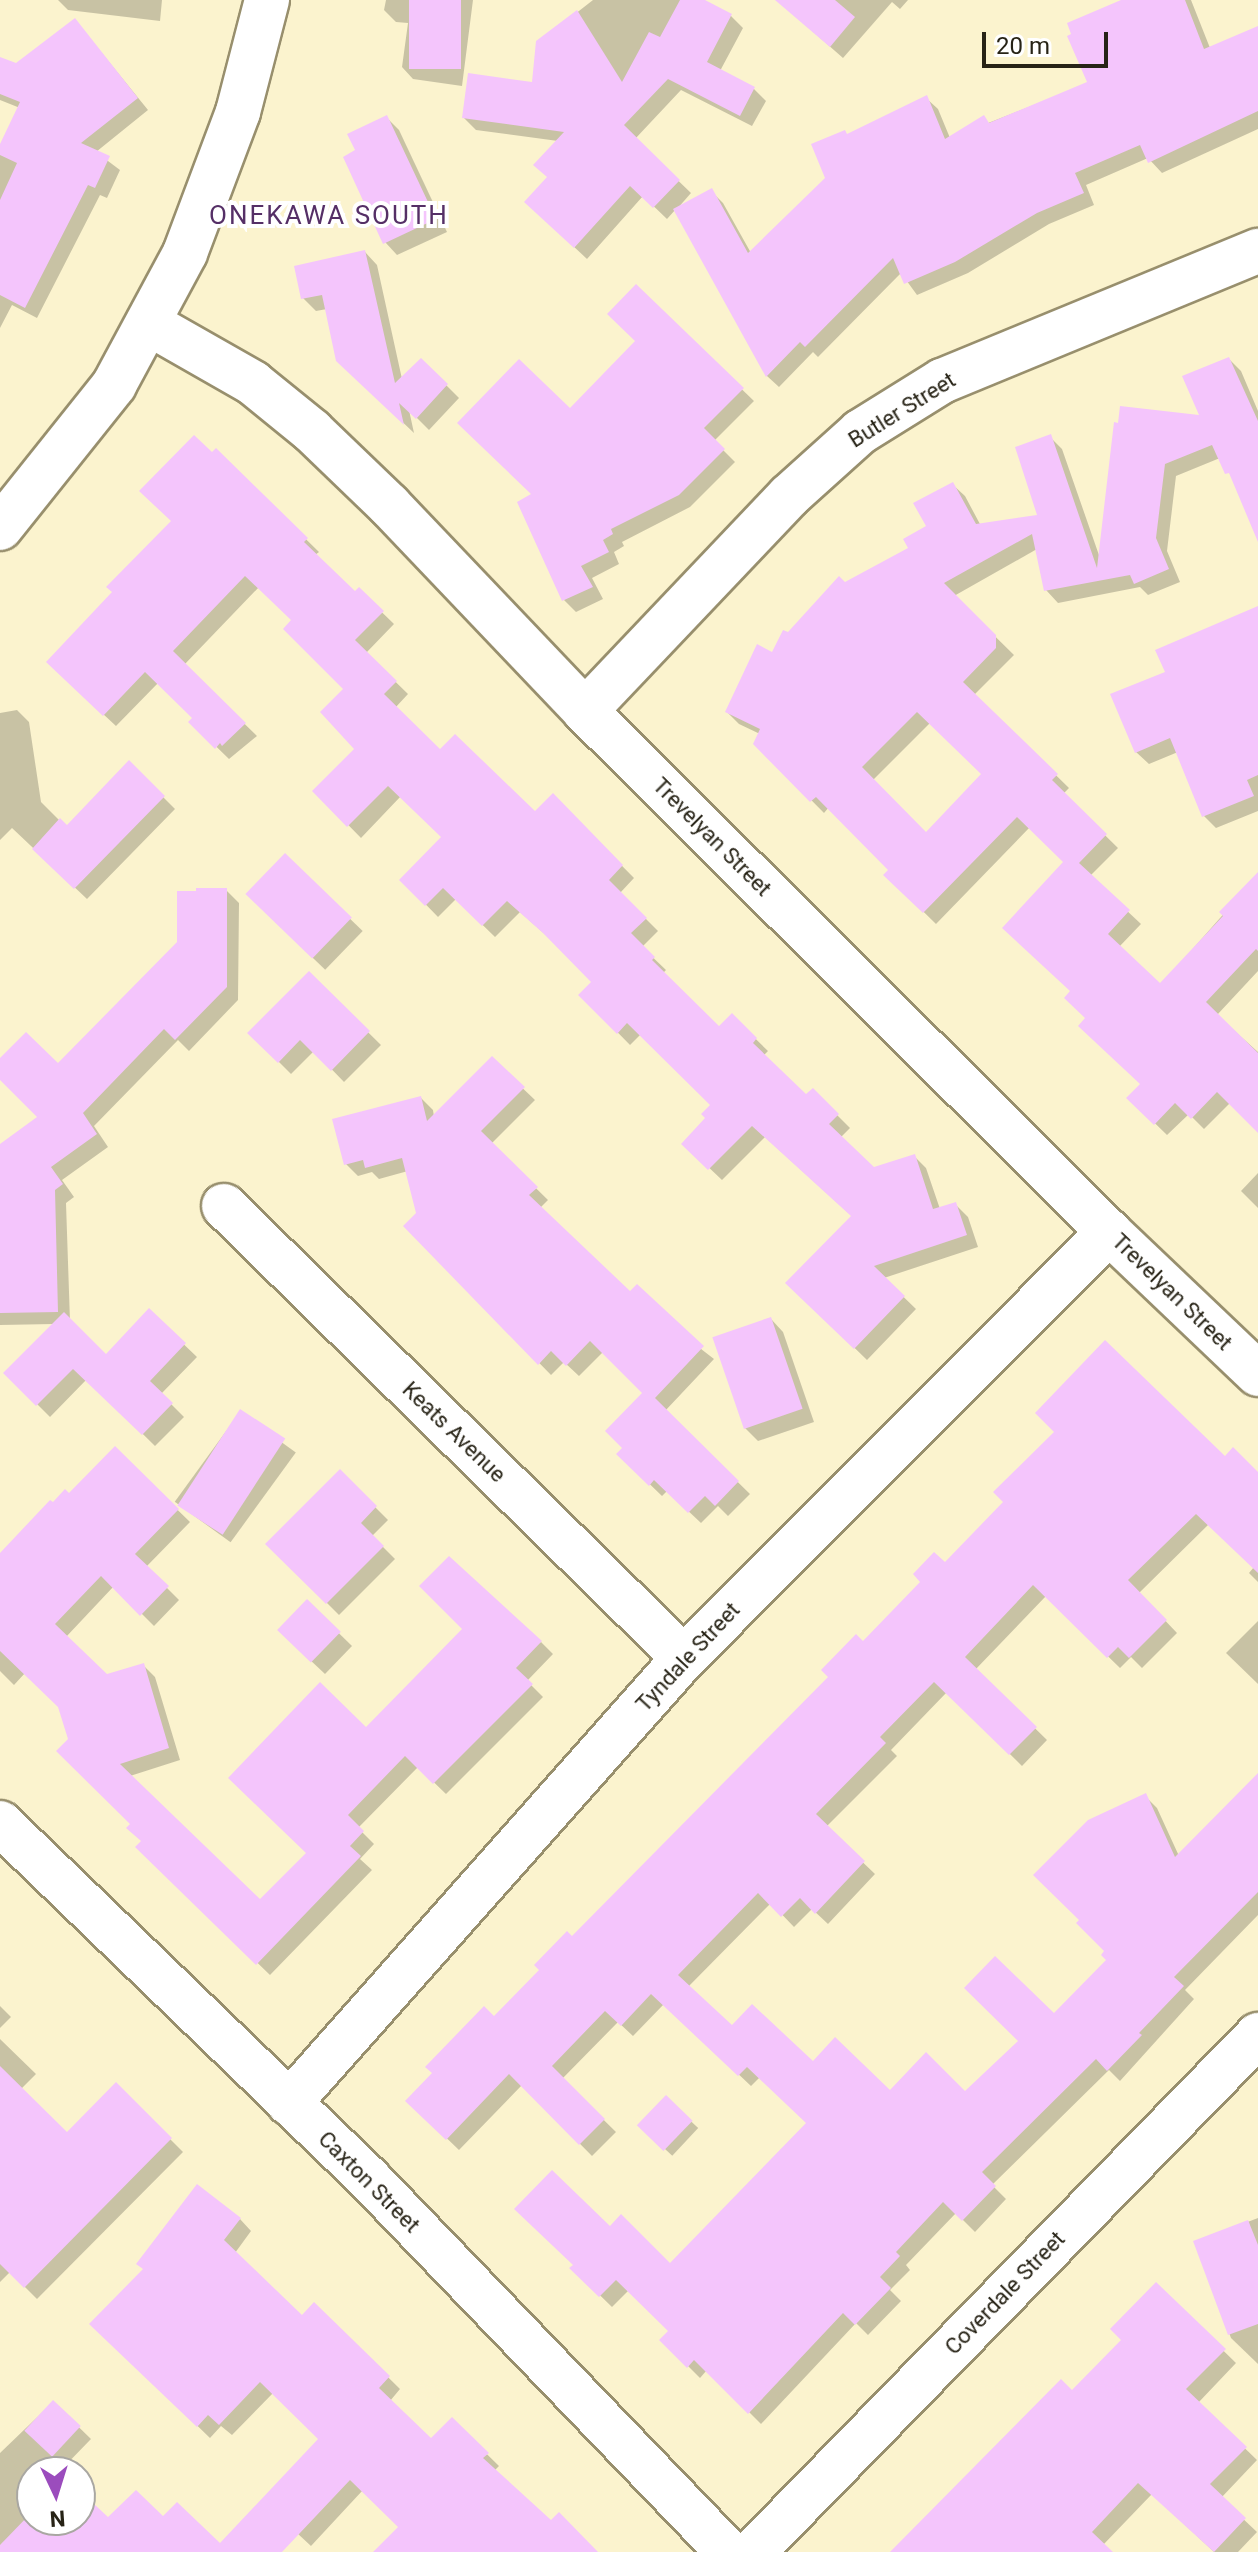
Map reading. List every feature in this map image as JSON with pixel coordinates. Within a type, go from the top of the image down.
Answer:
[{"type":"street","points":[[0,528],[114,385],[185,253],[238,112],[267,0]]},
{"type":"street","name":"Butler Street","points":[[585,711],[789,496],[860,432],[942,381],[1258,251]]},
{"type":"street","name":"Trevelyan Street","points":[[148,323],[253,383],[312,431],[389,505],[585,711],[1109,1232],[1258,1374]]},
{"type":"street","name":"Keats Avenue","points":[[224,1206],[684,1658]]},
{"type":"street","name":"Tyndale Street","points":[[289,2103],[684,1658],[1109,1232]]},
{"type":"street","name":"Caxton Street","points":[[0,1823],[380,2190],[728,2552]]},
{"type":"street","name":"Coverdale Street","points":[[753,2552],[1258,2035]]},
{"type":"building","points":[[409,0],[461,0],[461,69],[409,69]]},
{"type":"building","points":[[680,0],[705,0],[732,14],[707,62],[755,87],[740,116],[668,79],[624,125],[680,180],[653,208],[630,186],[574,248],[524,202],[547,177],[533,165],[564,132],[462,118],[468,73],[532,82],[536,41],[577,10],[622,82],[649,32],[660,37]]},
{"type":"building","points":[[775,0],[835,0],[855,17],[830,47]]},
{"type":"building","points":[[1121,0],[1185,0],[1204,49],[1258,26],[1258,111],[1148,163],[1140,145],[1075,173],[1084,193],[1037,213],[955,262],[904,284],[893,258],[805,347],[800,342],[766,377],[673,209],[712,188],[748,253],[825,178],[811,144],[845,130],[847,134],[927,95],[945,139],[984,115],[989,123],[1087,82],[1067,36],[1071,34],[1067,23]]},
{"type":"building","points":[[75,18],[138,98],[81,143],[110,156],[95,188],[88,185],[25,308],[0,295],[0,200],[17,163],[0,155],[0,144],[20,102],[0,94],[0,57],[16,63]]},
{"type":"building","points":[[387,115],[436,219],[383,244],[343,157],[355,150],[347,134]]},
{"type":"building","points":[[365,250],[395,383],[421,358],[448,384],[416,419],[399,403],[404,425],[336,361],[322,295],[301,299],[294,266]]},
{"type":"building","points":[[636,284],[744,388],[704,428],[725,449],[679,495],[611,529],[613,534],[603,540],[609,552],[581,566],[593,587],[562,601],[517,502],[531,494],[457,423],[519,359],[570,408],[635,341],[607,314]]},
{"type":"building","points":[[1229,357],[1258,421],[1258,542],[1229,473],[1225,474],[1212,445],[1165,464],[1156,538],[1169,569],[1134,584],[1130,575],[1044,591],[1032,534],[944,583],[996,635],[996,648],[963,682],[1058,774],[1052,780],[1107,834],[1079,863],[1130,910],[1108,934],[1160,983],[1223,916],[1219,912],[1258,872],[1258,951],[1256,949],[1206,1002],[1258,1053],[1258,1133],[1217,1092],[1191,1119],[1175,1103],[1154,1125],[1126,1098],[1140,1084],[1078,1026],[1085,1018],[1064,998],[1070,991],[1002,928],[1063,862],[1017,817],[923,913],[883,875],[888,870],[816,797],[810,802],[753,744],[760,729],[725,712],[757,644],[772,652],[783,630],[788,632],[839,576],[845,582],[908,548],[903,539],[926,526],[913,503],[953,482],[976,524],[1037,515],[1015,447],[1051,434],[1097,568],[1114,422],[1118,423],[1120,406],[1199,415],[1182,376]],"holes":[[[917,712],[981,774],[926,832],[862,767]]]},
{"type":"building","points":[[194,435],[212,452],[216,448],[308,538],[304,542],[355,591],[359,587],[384,611],[355,640],[397,681],[384,694],[440,749],[455,734],[535,811],[553,793],[623,865],[609,880],[647,918],[631,933],[655,957],[652,960],[719,1026],[732,1013],[757,1038],[753,1043],[806,1094],[813,1088],[839,1114],[829,1124],[874,1167],[915,1154],[933,1209],[956,1202],[967,1235],[874,1266],[905,1296],[854,1349],[785,1283],[851,1216],[752,1126],[708,1170],[681,1144],[705,1118],[701,1114],[710,1105],[627,1023],[617,1034],[578,995],[591,982],[543,933],[507,901],[482,926],[443,888],[425,906],[399,880],[441,837],[388,786],[347,827],[312,791],[354,749],[320,712],[343,689],[283,629],[291,620],[245,576],[173,651],[246,723],[222,746],[220,743],[215,749],[188,722],[192,718],[145,672],[103,716],[46,662],[112,592],[106,587],[171,521],[139,491]]},
{"type":"building","points":[[1258,606],[1258,775],[1247,780],[1254,796],[1202,817],[1170,738],[1135,753],[1110,694],[1165,672],[1155,650]]},
{"type":"building","points":[[129,760],[165,796],[74,889],[32,849],[60,818],[67,825]]},
{"type":"building","points":[[285,853],[352,918],[312,959],[245,894]]},
{"type":"building","points":[[196,888],[227,888],[227,987],[175,1040],[164,1029],[83,1113],[97,1134],[51,1167],[63,1184],[55,1190],[58,1312],[0,1313],[0,1144],[37,1117],[0,1080],[0,1058],[26,1032],[58,1063],[177,942],[177,891],[196,891]]},
{"type":"building","points":[[309,971],[370,1031],[331,1071],[300,1040],[278,1063],[247,1033]]},
{"type":"building","points":[[492,1056],[525,1087],[481,1131],[538,1187],[529,1195],[630,1291],[637,1284],[704,1346],[655,1398],[739,1481],[715,1506],[705,1496],[688,1513],[654,1480],[649,1486],[616,1454],[622,1448],[605,1431],[642,1393],[590,1341],[566,1366],[551,1351],[538,1365],[403,1226],[416,1213],[402,1158],[365,1168],[363,1160],[344,1165],[332,1119],[421,1096],[427,1121]]},
{"type":"building","points":[[149,1308],[186,1343],[150,1381],[173,1403],[142,1435],[73,1369],[36,1406],[3,1373],[64,1312],[106,1354]]},
{"type":"building","points":[[771,1317],[803,1409],[744,1429],[712,1337]]},
{"type":"building","points":[[1105,1340],[1225,1456],[1233,1447],[1258,1472],[1258,1573],[1196,1514],[1128,1580],[1167,1620],[1129,1658],[1118,1647],[1107,1658],[1033,1585],[965,1657],[1037,1727],[1009,1755],[934,1682],[880,1737],[886,1743],[816,1814],[865,1861],[815,1914],[800,1898],[781,1917],[758,1893],[678,1975],[732,2025],[752,2004],[813,2061],[835,2037],[890,2090],[926,2052],[965,2091],[1018,2041],[964,1988],[995,1956],[1054,2013],[1106,1960],[1101,1955],[1104,1951],[1076,1923],[1079,1920],[1033,1875],[1088,1820],[1146,1793],[1175,1857],[1258,1773],[1258,1892],[1174,1977],[1184,1986],[1107,2071],[1096,2059],[982,2172],[996,2186],[962,2221],[943,2202],[896,2252],[900,2256],[880,2277],[891,2288],[855,2325],[843,2313],[748,2414],[694,2360],[687,2368],[659,2340],[668,2331],[616,2280],[599,2297],[569,2268],[573,2265],[514,2209],[552,2170],[610,2226],[621,2214],[670,2263],[806,2123],[747,2067],[738,2076],[651,1994],[621,2026],[605,2011],[552,2066],[605,2119],[579,2145],[509,2074],[446,2140],[405,2101],[432,2073],[425,2067],[484,2006],[494,2016],[539,1970],[534,1965],[567,1931],[572,1936],[828,1677],[821,1670],[856,1634],[863,1641],[920,1582],[913,1574],[934,1552],[945,1562],[1003,1502],[993,1492],[1054,1432],[1035,1413]]},
{"type":"building","points":[[240,1409],[285,1438],[223,1535],[177,1505]]},
{"type":"building","points":[[115,1446],[179,1509],[135,1554],[169,1586],[140,1616],[101,1576],[55,1624],[107,1674],[144,1663],[169,1748],[120,1764],[260,1899],[306,1853],[228,1778],[320,1682],[366,1727],[462,1629],[419,1586],[449,1556],[542,1641],[516,1668],[533,1684],[433,1784],[405,1756],[348,1815],[364,1831],[350,1846],[361,1856],[256,1965],[135,1847],[141,1841],[126,1828],[130,1824],[56,1751],[68,1739],[58,1707],[0,1651],[0,1553],[50,1500],[53,1502],[65,1489],[69,1493]]},
{"type":"building","points":[[340,1469],[377,1506],[361,1523],[384,1546],[326,1604],[265,1544]]},
{"type":"building","points":[[307,1599],[341,1632],[311,1663],[277,1630]]},
{"type":"building","points":[[0,2066],[67,2132],[116,2082],[172,2138],[24,2288],[0,2264]]},
{"type":"building","points":[[666,2095],[693,2121],[663,2151],[637,2125]]},
{"type":"building","points":[[197,2184],[241,2218],[224,2240],[302,2315],[314,2302],[390,2376],[379,2388],[431,2438],[452,2417],[489,2453],[483,2458],[551,2520],[559,2512],[598,2552],[373,2552],[398,2527],[350,2480],[282,2552],[0,2552],[0,2545],[16,2528],[16,2536],[96,2536],[96,2506],[108,2517],[136,2490],[163,2516],[177,2502],[220,2543],[318,2439],[260,2382],[219,2425],[208,2415],[197,2427],[89,2324],[143,2269],[136,2264]]},
{"type":"building","points":[[1248,2220],[1258,2245],[1258,2324],[1228,2335],[1193,2241]]},
{"type":"building","points":[[1156,2282],[1226,2349],[1186,2389],[1247,2447],[1210,2484],[1246,2518],[1214,2552],[1138,2483],[1092,2532],[1113,2552],[890,2552],[1061,2379],[1072,2390],[1121,2340],[1110,2329]]},
{"type":"building","points":[[53,2400],[81,2426],[51,2456],[24,2431]]},
{"type":"district","name":"ONEKAWA SOUTH","points":[[329,216]]}]
